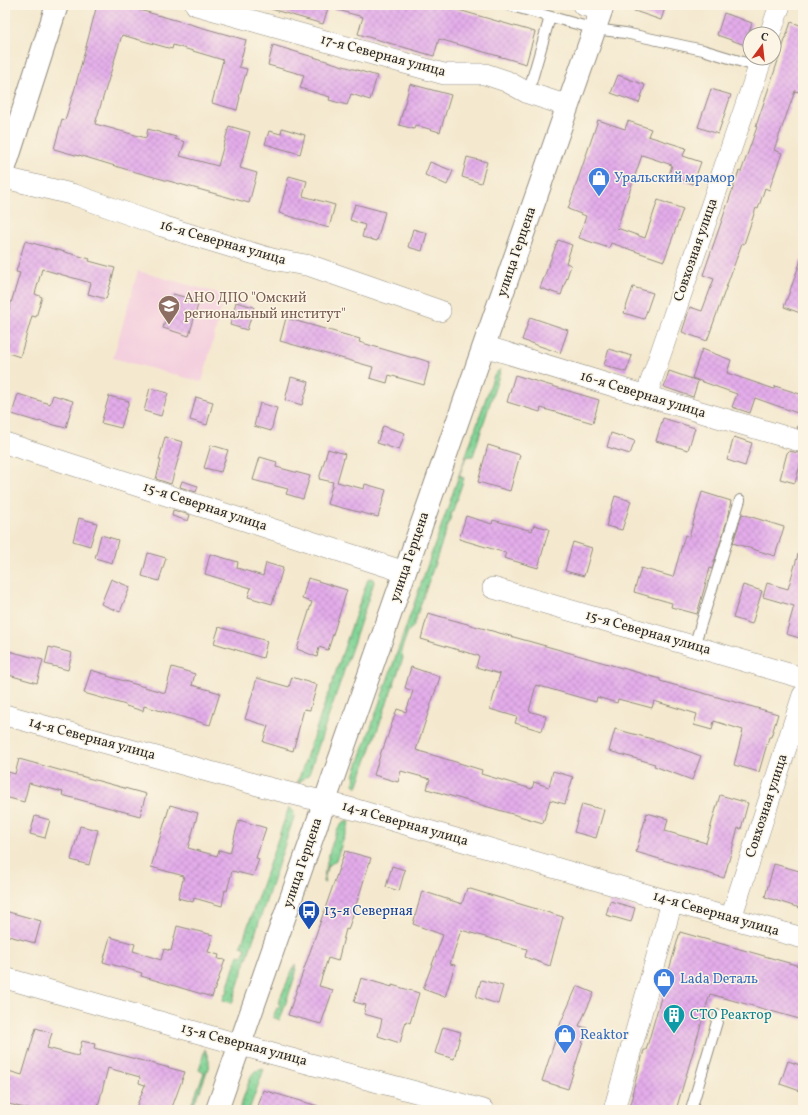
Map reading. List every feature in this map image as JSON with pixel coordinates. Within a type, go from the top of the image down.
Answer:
[{"type":"main road","points":[[5,167],[57,5]]},
{"type":"main road","name":"улица Герцена","points":[[217,1110],[568,106],[595,12]]},
{"type":"street","name":"17-я Северная улица","points":[[196,5],[444,74],[485,74],[506,81],[528,93],[568,106]]},
{"type":"street","points":[[773,26],[780,5]]},
{"type":"street","name":"Совхозная улица","points":[[646,396],[760,66]]},
{"type":"street","name":"16-я Северная улица","points":[[5,178],[75,195],[162,226],[272,259],[310,266],[440,311]]},
{"type":"street","name":"16-я Северная улица","points":[[484,346],[803,442]]},
{"type":"street","name":"15-я Северная улица","points":[[5,443],[405,572]]},
{"type":"street","name":"15-я Северная улица","points":[[493,588],[803,678]]},
{"type":"street","name":"Совхозная улица","points":[[731,918],[803,695]]},
{"type":"street","name":"14-я Северная улица","points":[[5,715],[261,786],[325,801],[672,902],[803,938]]},
{"type":"street","points":[[614,1110],[672,902]]},
{"type":"street","name":"13-я Северная улица","points":[[5,978],[483,1110]]},
{"type":"lane","points":[[508,5],[550,17],[595,12],[625,33],[742,58]]},
{"type":"lane","points":[[528,93],[550,17]]},
{"type":"lane","points":[[694,646],[740,500]]},
{"type":"lane","points":[[691,1110],[719,1015]]},
{"type":"shaded area","name":"АНО ДПО \"Омский региональный институт\"","points":[[138,271],[225,295],[202,382],[113,358]]},
{"type":"green space","points":[[501,369],[473,456],[466,457],[459,476],[464,478],[413,627],[408,631],[401,651],[403,658],[357,787],[354,784],[355,773],[493,378]]},
{"type":"green space","points":[[369,578],[373,579],[374,582],[309,774],[297,784],[367,582]]},
{"type":"green space","points":[[289,807],[293,811],[294,817],[232,1003],[223,1000],[225,993],[227,994],[238,955],[243,956],[246,948],[241,946]]},
{"type":"green space","points":[[350,821],[336,860],[327,867],[324,881],[325,883],[323,882],[335,836],[341,825]]},
{"type":"green space","points":[[295,964],[296,973],[280,1020],[273,1017],[277,1008],[279,1008],[280,1004],[278,1003]]},
{"type":"green space","points":[[205,1049],[209,1065],[200,1091],[189,1110],[204,1073],[199,1070]]},
{"type":"green space","points":[[264,1069],[249,1110],[239,1110],[251,1076],[255,1071]]},
{"type":"building","points":[[97,5],[130,5],[129,7],[246,40],[239,67],[247,69],[237,110],[212,103],[223,60],[173,45],[172,49],[122,35],[95,124],[146,138],[148,129],[176,137],[175,139],[185,142],[180,156],[218,166],[229,126],[250,132],[240,168],[257,173],[249,203],[54,149],[62,119],[65,120],[75,88]]},
{"type":"building","points":[[271,5],[329,5],[323,24],[271,9]]},
{"type":"building","points":[[335,5],[441,5],[535,32],[526,64],[439,39],[434,56],[358,34],[363,17],[334,9]]},
{"type":"building","points":[[623,5],[666,5],[661,20],[623,7]]},
{"type":"building","points":[[724,13],[752,23],[751,26],[742,26],[742,44],[717,35]]},
{"type":"building","points":[[791,22],[803,26],[803,93],[795,91],[774,150],[782,153],[769,190],[765,188],[758,209],[756,208],[707,341],[682,332],[690,307],[702,311],[714,279],[703,275],[739,171],[741,172],[757,127],[756,126],[776,66],[782,66],[782,49]]},
{"type":"building","points":[[273,45],[377,76],[370,100],[351,94],[347,105],[329,100],[330,97],[300,88],[304,75],[268,65]]},
{"type":"building","points":[[618,75],[645,85],[639,103],[611,93]]},
{"type":"building","points":[[410,84],[451,95],[440,132],[415,125],[414,129],[399,125]]},
{"type":"building","points":[[711,89],[731,95],[718,134],[698,127]]},
{"type":"building","points":[[598,120],[625,129],[628,121],[651,129],[648,136],[686,148],[683,156],[701,162],[693,184],[669,175],[672,165],[642,155],[617,228],[645,238],[658,200],[683,209],[664,261],[611,243],[609,248],[579,238],[586,216],[568,209]]},
{"type":"building","points":[[282,128],[305,135],[300,154],[265,144],[269,131],[281,134]]},
{"type":"building","points":[[467,157],[487,162],[481,183],[462,177]]},
{"type":"building","points":[[430,162],[453,171],[447,185],[425,175]]},
{"type":"building","points":[[289,176],[307,181],[303,196],[335,205],[329,228],[279,213]]},
{"type":"building","points":[[355,204],[385,212],[377,241],[362,237],[365,225],[350,220]]},
{"type":"building","points":[[413,229],[427,233],[422,251],[408,247]]},
{"type":"building","points":[[558,240],[572,245],[566,263],[571,265],[561,295],[540,288]]},
{"type":"building","points":[[25,241],[90,259],[89,261],[115,268],[106,299],[88,294],[91,283],[42,269],[35,294],[42,297],[36,317],[32,316],[20,357],[5,352],[5,323],[20,273],[16,272]]},
{"type":"building","points":[[801,260],[803,261],[803,314],[784,307]]},
{"type":"building","points":[[633,287],[653,293],[644,319],[624,313]]},
{"type":"building","points":[[173,294],[199,301],[189,336],[163,328]]},
{"type":"building","points":[[236,302],[254,307],[247,330],[230,325]]},
{"type":"building","points":[[530,317],[568,330],[560,353],[522,340]]},
{"type":"building","points":[[286,318],[360,339],[359,342],[430,362],[424,385],[389,375],[387,383],[370,378],[373,367],[280,341]]},
{"type":"building","points":[[609,349],[632,356],[626,372],[604,365]]},
{"type":"building","points":[[702,349],[731,360],[727,373],[774,389],[775,386],[803,395],[803,415],[755,398],[750,413],[732,407],[737,394],[692,378]]},
{"type":"building","points":[[669,371],[698,381],[693,397],[664,387]]},
{"type":"building","points":[[515,375],[599,400],[593,423],[541,408],[540,412],[507,402]]},
{"type":"building","points":[[291,377],[309,382],[302,405],[285,400]]},
{"type":"building","points":[[150,388],[168,393],[161,416],[144,411]]},
{"type":"building","points":[[18,394],[50,404],[53,395],[73,401],[66,428],[12,414]]},
{"type":"building","points":[[109,396],[129,401],[121,428],[101,423]]},
{"type":"building","points":[[196,397],[213,402],[207,425],[190,420]]},
{"type":"building","points":[[260,403],[277,408],[271,431],[254,426]]},
{"type":"building","points":[[663,418],[695,428],[688,450],[656,441]]},
{"type":"building","points":[[801,418],[803,418],[803,430],[797,428]]},
{"type":"building","points":[[383,426],[405,433],[399,450],[377,443]]},
{"type":"building","points":[[611,433],[635,441],[630,454],[607,447]]},
{"type":"building","points":[[165,437],[183,442],[171,484],[156,479]]},
{"type":"building","points":[[734,437],[752,443],[745,466],[727,460]]},
{"type":"building","points":[[211,445],[228,450],[221,472],[204,468]]},
{"type":"building","points":[[488,445],[520,455],[510,491],[478,482]]},
{"type":"building","points":[[328,449],[345,454],[337,482],[364,489],[365,484],[386,490],[378,517],[327,504],[333,482],[319,479]]},
{"type":"building","points":[[789,451],[803,454],[795,483],[780,479],[787,453]]},
{"type":"building","points":[[260,457],[277,462],[276,467],[310,476],[303,499],[286,494],[288,489],[253,480]]},
{"type":"building","points":[[182,481],[198,486],[196,492],[180,487]]},
{"type":"building","points":[[702,492],[731,501],[730,511],[712,569],[710,568],[697,614],[671,607],[672,603],[634,592],[641,568],[673,577],[685,535],[689,537]]},
{"type":"building","points":[[615,496],[631,501],[622,530],[606,526]]},
{"type":"building","points":[[173,510],[190,515],[188,521],[172,516]]},
{"type":"building","points":[[742,514],[784,527],[775,556],[733,543]]},
{"type":"building","points":[[466,516],[492,524],[493,520],[532,531],[534,525],[549,529],[538,568],[504,558],[506,553],[459,539]]},
{"type":"building","points":[[79,518],[97,523],[90,546],[73,541]]},
{"type":"building","points":[[101,535],[118,540],[112,563],[95,558]]},
{"type":"building","points":[[573,542],[592,548],[584,576],[565,571]]},
{"type":"building","points":[[799,551],[803,551],[803,639],[786,634],[794,606],[763,597],[767,583],[788,589]]},
{"type":"building","points":[[148,553],[166,558],[159,581],[142,576]]},
{"type":"building","points":[[210,554],[238,562],[237,568],[263,576],[266,563],[283,568],[272,604],[248,597],[251,588],[205,574]]},
{"type":"building","points":[[308,578],[347,590],[328,650],[319,647],[317,657],[297,649],[312,602],[302,599]]},
{"type":"building","points":[[111,579],[130,587],[120,612],[101,604]]},
{"type":"building","points":[[743,585],[762,591],[752,624],[733,618]]},
{"type":"building","points":[[428,613],[778,714],[771,737],[769,737],[759,772],[734,765],[743,730],[714,721],[712,730],[694,725],[697,714],[654,701],[652,708],[618,699],[617,703],[597,697],[596,702],[536,685],[529,711],[546,716],[542,731],[515,723],[517,717],[490,709],[500,674],[476,667],[479,656],[421,639]]},
{"type":"building","points":[[219,627],[267,641],[263,658],[214,643]]},
{"type":"building","points":[[49,647],[72,653],[68,670],[45,664]]},
{"type":"building","points":[[5,650],[43,660],[37,683],[5,674]]},
{"type":"building","points":[[172,667],[195,674],[192,685],[220,693],[210,725],[144,706],[143,711],[84,693],[91,670],[165,693]]},
{"type":"building","points":[[411,667],[440,677],[416,750],[482,770],[481,774],[532,789],[534,782],[549,787],[553,771],[573,777],[565,804],[550,800],[543,823],[427,789],[430,779],[401,771],[398,782],[374,775],[397,709],[406,712],[413,691],[405,688]]},
{"type":"building","points":[[292,677],[317,685],[310,710],[304,709],[293,751],[263,742],[268,726],[245,719],[257,678],[289,687]]},
{"type":"building","points":[[615,729],[663,742],[701,756],[692,780],[654,766],[655,764],[609,751]]},
{"type":"building","points":[[19,759],[146,794],[140,816],[62,795],[63,792],[29,783],[24,802],[5,797],[5,782],[8,772],[15,774]]},
{"type":"building","points":[[720,795],[748,803],[741,829],[738,828],[724,878],[636,852],[647,813],[668,819],[665,831],[706,843]]},
{"type":"building","points":[[582,804],[604,810],[596,838],[574,832]]},
{"type":"building","points":[[170,805],[198,813],[188,848],[217,856],[219,850],[230,853],[239,820],[266,828],[256,858],[259,859],[253,876],[232,871],[227,891],[225,890],[222,906],[194,898],[193,902],[178,898],[184,876],[151,867]]},
{"type":"building","points":[[35,816],[50,820],[45,838],[30,834]]},
{"type":"building","points":[[80,826],[98,830],[89,865],[71,860]]},
{"type":"building","points":[[345,851],[371,858],[348,930],[346,929],[338,961],[328,958],[319,986],[333,990],[321,1024],[288,1015]]},
{"type":"building","points":[[774,864],[803,872],[803,909],[765,897]]},
{"type":"building","points":[[392,866],[405,870],[399,891],[386,887]]},
{"type":"building","points":[[467,888],[563,917],[550,966],[525,957],[527,949],[461,930],[450,964],[455,965],[445,997],[423,989],[443,935],[413,924],[422,891],[462,904]]},
{"type":"building","points":[[610,901],[635,908],[631,922],[606,915]]},
{"type":"building","points":[[5,911],[41,921],[35,943],[5,935]]},
{"type":"building","points":[[177,926],[213,935],[208,952],[219,955],[218,959],[225,960],[212,997],[141,976],[142,973],[103,962],[110,937],[135,944],[133,951],[161,960],[164,949],[171,951]]},
{"type":"building","name":"СТО Реактор","points":[[680,932],[803,967],[803,1020],[710,994],[676,1110],[657,1105],[656,1110],[629,1110],[644,1050],[646,1050]]},
{"type":"building","points":[[361,978],[419,993],[410,1023],[406,1021],[400,1043],[378,1036],[382,1019],[364,1014],[366,1005],[354,1002]]},
{"type":"building","points":[[481,980],[503,986],[498,1004],[476,997]]},
{"type":"building","name":"Reaktor","points":[[577,986],[594,993],[579,1026],[587,1028],[568,1089],[542,1081],[561,1022]]},
{"type":"building","points":[[443,1027],[461,1032],[454,1059],[435,1053]]},
{"type":"building","points":[[36,1028],[52,1033],[47,1048],[78,1056],[82,1041],[95,1044],[94,1048],[185,1072],[171,1110],[135,1110],[145,1085],[139,1083],[140,1077],[108,1068],[97,1110],[32,1110],[5,1103],[5,1070],[22,1075]]},
{"type":"building","points":[[788,1061],[803,1066],[803,1092],[780,1084]]},
{"type":"building","points":[[263,1090],[318,1106],[317,1110],[257,1110]]},
{"type":"place","name":"Уральский мрамор","points":[[599,198]]},
{"type":"place","name":"АНО ДПО \"Омский региональный институт\"","points":[[169,326]]},
{"type":"place","name":"13-я Северная","points":[[309,930]]},
{"type":"place","name":"Lada Dеталь","points":[[664,998]]},
{"type":"place","name":"СТО Реактор","points":[[674,1034]]},
{"type":"place","name":"Reaktor","points":[[565,1054]]}]
